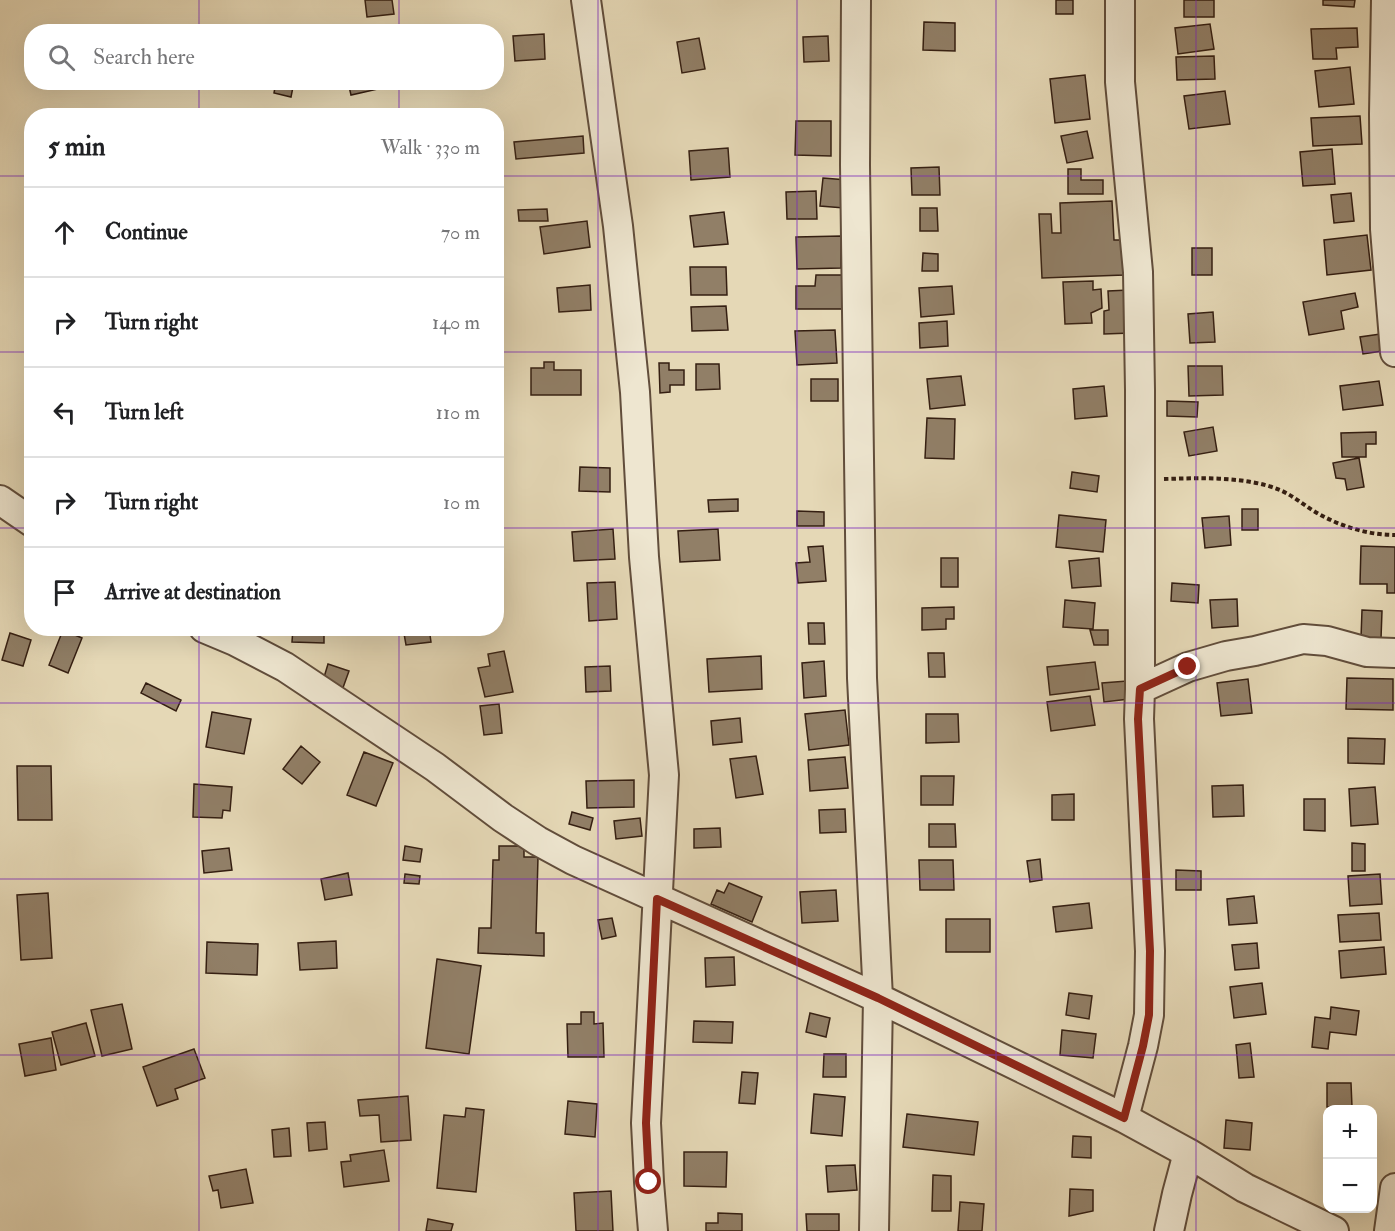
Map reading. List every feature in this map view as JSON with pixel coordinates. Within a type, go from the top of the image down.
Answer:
[{"type":"street","points":[[586,0],[618,226],[634,392],[644,557],[664,775],[646,1123],[653,1231]]},
{"type":"street","points":[[856,0],[855,165],[862,678],[878,998],[874,1231]]},
{"type":"street","points":[[1120,0],[1120,82],[1138,272],[1140,689],[1138,719],[1150,951],[1149,1015],[1124,1118]]},
{"type":"street","points":[[1386,0],[1385,229],[1395,352]]},
{"type":"street","points":[[0,500],[24,516]]},
{"type":"street","points":[[223,636],[285,667],[435,767],[503,818],[573,860],[878,998],[1124,1118],[1245,1188],[1334,1231]]},
{"type":"street","points":[[1140,689],[1188,667],[1303,639],[1327,641],[1366,652],[1395,652]]},
{"type":"street","points":[[1169,1231],[1188,1153]]},
{"type":"street","points":[[1389,1231],[1395,1188]]},
{"type":"path","points":[[1140,479],[1213,478],[1263,485],[1280,490],[1319,514],[1354,529],[1381,535],[1395,535]]},
{"type":"building","points":[[365,0],[392,0],[394,14],[367,17]]},
{"type":"building","points":[[1056,0],[1073,0],[1073,14],[1056,14]]},
{"type":"building","points":[[1184,0],[1214,0],[1214,17],[1184,17]]},
{"type":"building","points":[[1323,0],[1355,0],[1354,7],[1323,5]]},
{"type":"building","points":[[924,22],[955,23],[955,51],[923,50]]},
{"type":"building","points":[[1210,24],[1214,49],[1178,54],[1175,28]]},
{"type":"building","points":[[1357,28],[1358,47],[1336,48],[1337,59],[1313,59],[1311,29]]},
{"type":"building","points":[[544,34],[545,59],[515,61],[513,36]]},
{"type":"building","points":[[828,36],[829,61],[804,62],[803,37]]},
{"type":"building","points":[[699,38],[705,69],[682,73],[677,42]]},
{"type":"building","points":[[1214,56],[1215,79],[1177,80],[1176,57]]},
{"type":"building","points":[[1350,67],[1354,104],[1319,107],[1315,71]]},
{"type":"building","points":[[1085,75],[1090,119],[1055,123],[1050,79]]},
{"type":"building","points":[[275,90],[292,90],[291,97],[274,93]]},
{"type":"building","points":[[350,90],[374,90],[351,95]]},
{"type":"building","points":[[1225,91],[1230,124],[1189,129],[1184,96]]},
{"type":"building","points":[[1360,116],[1362,144],[1313,146],[1311,118]]},
{"type":"building","points":[[796,121],[831,121],[831,156],[795,155]]},
{"type":"building","points":[[1087,131],[1093,158],[1067,163],[1061,136]]},
{"type":"building","points":[[583,136],[584,153],[516,159],[514,142]]},
{"type":"building","points":[[728,148],[730,177],[691,180],[689,151]]},
{"type":"building","points":[[1332,149],[1335,184],[1303,186],[1300,152]]},
{"type":"building","points":[[939,167],[940,195],[912,195],[911,168]]},
{"type":"building","points":[[1068,169],[1081,169],[1081,180],[1103,180],[1103,194],[1068,194]]},
{"type":"building","points":[[823,178],[847,180],[844,208],[820,206]]},
{"type":"building","points":[[816,191],[817,219],[787,219],[786,192]]},
{"type":"building","points":[[1351,193],[1354,221],[1334,223],[1331,195]]},
{"type":"building","points":[[1112,201],[1114,240],[1122,240],[1124,275],[1042,278],[1039,214],[1051,214],[1052,233],[1061,233],[1060,203]]},
{"type":"building","points":[[920,208],[937,208],[938,231],[920,231]]},
{"type":"building","points":[[547,209],[548,221],[519,221],[518,210]]},
{"type":"building","points":[[724,212],[728,244],[694,247],[690,216]]},
{"type":"building","points":[[587,221],[590,247],[544,254],[540,227]]},
{"type":"building","points":[[1367,235],[1371,270],[1327,275],[1324,240]]},
{"type":"building","points":[[841,236],[841,268],[797,269],[796,237]]},
{"type":"building","points":[[1192,248],[1212,248],[1212,275],[1192,275]]},
{"type":"building","points":[[923,253],[938,254],[938,271],[922,271]]},
{"type":"building","points":[[690,267],[726,267],[727,295],[691,295]]},
{"type":"building","points":[[816,275],[842,275],[842,309],[796,309],[796,286],[815,286]]},
{"type":"building","points":[[1093,281],[1093,290],[1101,289],[1102,308],[1091,313],[1092,323],[1065,324],[1063,282]]},
{"type":"building","points":[[590,285],[591,310],[559,312],[557,288]]},
{"type":"building","points":[[952,286],[954,314],[921,317],[919,288]]},
{"type":"building","points":[[1129,290],[1131,333],[1104,334],[1104,311],[1109,310],[1108,291]]},
{"type":"building","points":[[1355,293],[1358,307],[1341,311],[1344,329],[1309,335],[1303,302]]},
{"type":"building","points":[[726,306],[728,330],[692,331],[691,307]]},
{"type":"building","points":[[1213,312],[1215,342],[1190,343],[1188,314]]},
{"type":"building","points":[[947,321],[948,346],[920,348],[919,323]]},
{"type":"building","points":[[835,330],[837,363],[797,365],[795,331]]},
{"type":"building","points":[[1387,333],[1389,350],[1363,354],[1360,337]]},
{"type":"building","points":[[544,362],[554,362],[554,370],[581,370],[581,395],[531,395],[531,368],[544,368]]},
{"type":"building","points":[[659,363],[669,363],[669,370],[684,370],[684,385],[670,385],[670,392],[660,393]]},
{"type":"building","points":[[696,364],[719,364],[720,389],[696,390]]},
{"type":"building","points":[[1188,366],[1222,366],[1223,395],[1189,396]]},
{"type":"building","points":[[961,376],[965,405],[930,409],[927,379]]},
{"type":"building","points":[[811,379],[838,379],[838,401],[811,401]]},
{"type":"building","points":[[1379,381],[1383,405],[1343,410],[1340,386]]},
{"type":"building","points":[[1104,386],[1107,416],[1075,419],[1073,389]]},
{"type":"building","points":[[1167,401],[1198,402],[1197,417],[1167,416]]},
{"type":"building","points":[[927,418],[955,419],[954,459],[925,458]]},
{"type":"building","points":[[1213,427],[1217,451],[1189,456],[1184,432]]},
{"type":"building","points":[[1376,432],[1376,444],[1366,444],[1366,457],[1342,457],[1341,433]]},
{"type":"building","points":[[1359,458],[1364,487],[1347,490],[1345,479],[1336,478],[1333,463]]},
{"type":"building","points":[[580,467],[610,468],[610,492],[579,491]]},
{"type":"building","points":[[1072,472],[1099,476],[1097,492],[1070,488]]},
{"type":"building","points":[[738,499],[738,511],[709,512],[708,500]]},
{"type":"building","points":[[1242,509],[1258,509],[1258,530],[1242,530]]},
{"type":"building","points":[[797,511],[824,512],[824,526],[797,526]]},
{"type":"building","points":[[1059,515],[1106,520],[1103,552],[1056,547]]},
{"type":"building","points":[[1229,516],[1231,545],[1205,548],[1202,518]]},
{"type":"building","points":[[613,529],[615,559],[574,561],[572,532]]},
{"type":"building","points":[[718,529],[720,560],[680,562],[678,531]]},
{"type":"building","points":[[823,546],[826,581],[798,583],[796,563],[810,562],[808,547]]},
{"type":"building","points":[[1361,546],[1395,547],[1395,593],[1387,593],[1387,584],[1360,584]]},
{"type":"building","points":[[941,558],[958,558],[958,587],[941,587]]},
{"type":"building","points":[[1099,558],[1101,586],[1072,588],[1069,561]]},
{"type":"building","points":[[615,582],[617,619],[589,621],[587,583]]},
{"type":"building","points":[[1172,583],[1199,585],[1198,603],[1171,601]]},
{"type":"building","points":[[1237,599],[1238,626],[1212,628],[1210,600]]},
{"type":"building","points":[[1065,600],[1095,603],[1093,629],[1063,627]]},
{"type":"building","points":[[954,607],[954,619],[946,619],[946,629],[922,630],[922,608]]},
{"type":"building","points":[[1362,610],[1382,611],[1381,639],[1361,638]]},
{"type":"building","points":[[808,623],[824,623],[825,644],[809,644]]},
{"type":"building","points":[[1090,630],[1108,630],[1108,645],[1094,645]]},
{"type":"building","points":[[10,633],[31,640],[23,666],[2,660]]},
{"type":"building","points":[[61,636],[82,638],[68,673],[49,665]]},
{"type":"building","points":[[292,636],[324,636],[324,643],[292,642]]},
{"type":"building","points":[[404,636],[430,636],[431,642],[406,645]]},
{"type":"building","points":[[504,651],[513,692],[485,697],[478,668],[490,666],[488,654]]},
{"type":"building","points":[[928,653],[944,653],[945,677],[929,677]]},
{"type":"building","points":[[761,656],[762,689],[709,692],[707,659]]},
{"type":"building","points":[[824,661],[826,696],[804,698],[802,663]]},
{"type":"building","points":[[1095,662],[1099,689],[1050,695],[1047,667]]},
{"type":"building","points":[[328,664],[349,671],[340,696],[322,684]]},
{"type":"building","points":[[610,666],[611,691],[586,692],[585,667]]},
{"type":"building","points":[[1347,678],[1393,679],[1393,710],[1346,709]]},
{"type":"building","points":[[1248,679],[1252,713],[1221,716],[1217,683]]},
{"type":"building","points":[[1127,681],[1129,699],[1104,702],[1102,683]]},
{"type":"building","points":[[146,683],[181,700],[176,711],[141,693]]},
{"type":"building","points":[[1090,696],[1095,725],[1051,731],[1047,702]]},
{"type":"building","points":[[499,704],[502,733],[484,735],[480,706]]},
{"type":"building","points":[[845,710],[849,745],[809,750],[805,714]]},
{"type":"building","points":[[212,712],[251,719],[244,754],[206,747]]},
{"type":"building","points":[[926,714],[958,714],[959,742],[926,743]]},
{"type":"building","points":[[740,718],[742,742],[713,745],[711,721]]},
{"type":"building","points":[[1348,738],[1385,739],[1384,764],[1348,763]]},
{"type":"building","points":[[301,746],[320,762],[302,784],[283,769]]},
{"type":"building","points":[[364,752],[393,763],[376,806],[347,795]]},
{"type":"building","points":[[756,756],[763,794],[736,798],[730,759]]},
{"type":"building","points":[[845,757],[848,788],[810,791],[808,760]]},
{"type":"building","points":[[17,766],[51,766],[52,820],[18,820]]},
{"type":"building","points":[[921,776],[954,776],[953,805],[921,805]]},
{"type":"building","points":[[634,780],[634,807],[587,808],[586,781]]},
{"type":"building","points":[[194,784],[232,787],[230,811],[223,810],[222,818],[193,817]]},
{"type":"building","points":[[1243,785],[1244,816],[1213,817],[1212,786]]},
{"type":"building","points":[[1375,787],[1378,824],[1351,826],[1349,789]]},
{"type":"building","points":[[1074,794],[1074,820],[1052,820],[1052,795]]},
{"type":"building","points":[[1304,799],[1325,799],[1325,831],[1304,830]]},
{"type":"building","points":[[845,809],[846,832],[820,833],[819,810]]},
{"type":"building","points":[[572,812],[593,818],[590,830],[569,824]]},
{"type":"building","points":[[640,818],[642,836],[616,839],[614,821]]},
{"type":"building","points":[[929,824],[955,824],[956,847],[929,847]]},
{"type":"building","points":[[720,828],[721,847],[694,848],[694,829]]},
{"type":"building","points":[[1352,843],[1365,844],[1365,871],[1352,871]]},
{"type":"building","points":[[405,846],[422,849],[420,862],[403,860]]},
{"type":"building","points":[[499,846],[524,846],[524,857],[538,857],[536,933],[544,933],[544,956],[478,953],[479,928],[491,928],[493,860],[499,860]]},
{"type":"building","points":[[229,848],[232,870],[204,873],[202,851]]},
{"type":"building","points":[[1040,859],[1042,880],[1030,882],[1027,861]]},
{"type":"building","points":[[919,860],[953,860],[954,890],[920,890]]},
{"type":"building","points":[[1176,870],[1201,871],[1201,890],[1176,890]]},
{"type":"building","points":[[348,873],[352,895],[325,900],[321,879]]},
{"type":"building","points":[[405,874],[420,876],[419,884],[404,883]]},
{"type":"building","points":[[1380,874],[1382,904],[1350,906],[1348,876]]},
{"type":"building","points":[[729,883],[762,897],[752,922],[711,904],[717,890],[724,893]]},
{"type":"building","points":[[836,890],[838,921],[802,923],[800,892]]},
{"type":"building","points":[[48,893],[52,958],[21,960],[17,895]]},
{"type":"building","points":[[1254,896],[1257,923],[1229,925],[1227,899]]},
{"type":"building","points":[[1089,903],[1092,928],[1056,932],[1053,907]]},
{"type":"building","points":[[1379,913],[1381,940],[1340,942],[1338,915]]},
{"type":"building","points":[[612,918],[616,936],[602,939],[598,920]]},
{"type":"building","points":[[946,919],[990,919],[990,952],[946,952]]},
{"type":"building","points":[[336,941],[337,968],[300,970],[298,943]]},
{"type":"building","points":[[207,942],[258,944],[257,975],[206,973]]},
{"type":"building","points":[[1257,943],[1259,968],[1235,970],[1232,945]]},
{"type":"building","points":[[1384,947],[1386,974],[1341,978],[1339,951]]},
{"type":"building","points":[[734,957],[735,985],[706,987],[705,958]]},
{"type":"building","points":[[437,959],[481,966],[469,1054],[426,1048]]},
{"type":"building","points":[[1262,983],[1266,1014],[1234,1018],[1230,987]]},
{"type":"building","points":[[1069,993],[1092,996],[1089,1019],[1066,1015]]},
{"type":"building","points":[[122,1004],[132,1049],[102,1056],[91,1010]]},
{"type":"building","points":[[1331,1007],[1359,1011],[1356,1035],[1330,1032],[1328,1049],[1312,1047],[1315,1017],[1330,1019]]},
{"type":"building","points":[[581,1012],[594,1012],[594,1024],[603,1023],[604,1057],[568,1057],[567,1024],[581,1024]]},
{"type":"building","points":[[810,1013],[830,1018],[826,1037],[806,1032]]},
{"type":"building","points":[[694,1021],[733,1022],[732,1043],[693,1042]]},
{"type":"building","points":[[86,1023],[95,1056],[61,1065],[52,1032]]},
{"type":"building","points":[[1062,1030],[1096,1034],[1093,1058],[1060,1055]]},
{"type":"building","points":[[51,1038],[56,1070],[25,1076],[19,1044]]},
{"type":"building","points":[[1250,1043],[1254,1077],[1239,1078],[1236,1045]]},
{"type":"building","points":[[194,1049],[205,1078],[175,1089],[178,1099],[157,1106],[143,1067]]},
{"type":"building","points":[[824,1054],[846,1054],[846,1077],[823,1077]]},
{"type":"building","points":[[742,1072],[758,1073],[755,1104],[739,1103]]},
{"type":"building","points":[[1327,1083],[1351,1083],[1352,1105],[1327,1105]]},
{"type":"building","points":[[814,1094],[845,1097],[842,1136],[811,1133]]},
{"type":"building","points":[[408,1096],[411,1140],[381,1142],[379,1115],[360,1116],[358,1100]]},
{"type":"building","points":[[568,1101],[597,1104],[595,1137],[565,1134]]},
{"type":"building","points":[[466,1108],[484,1110],[476,1192],[437,1188],[444,1115],[465,1117]]},
{"type":"building","points":[[907,1114],[978,1122],[974,1155],[903,1147]]},
{"type":"building","points":[[1226,1120],[1252,1123],[1250,1150],[1224,1148]]},
{"type":"building","points":[[325,1122],[327,1149],[309,1151],[307,1123]]},
{"type":"building","points":[[289,1128],[291,1156],[274,1157],[272,1130]]},
{"type":"building","points":[[1073,1136],[1091,1137],[1091,1158],[1072,1157]]},
{"type":"building","points":[[384,1150],[389,1181],[344,1187],[341,1162],[351,1161],[350,1155]]},
{"type":"building","points":[[684,1152],[727,1152],[726,1187],[684,1186]]},
{"type":"building","points":[[855,1165],[857,1190],[828,1192],[826,1166]]},
{"type":"building","points":[[246,1169],[253,1203],[221,1208],[218,1190],[213,1191],[209,1176]]},
{"type":"building","points":[[933,1175],[951,1176],[951,1211],[932,1211]]},
{"type":"building","points":[[1070,1189],[1093,1190],[1093,1211],[1069,1216]]},
{"type":"building","points":[[611,1191],[613,1231],[576,1231],[574,1193]]},
{"type":"building","points":[[960,1202],[984,1204],[982,1231],[958,1231]]},
{"type":"building","points":[[718,1213],[742,1214],[742,1231],[706,1231],[706,1223],[718,1223]]},
{"type":"building","points":[[806,1214],[839,1214],[839,1231],[807,1231]]},
{"type":"building","points":[[428,1219],[453,1224],[451,1231],[426,1231]]},
{"type":"route","points":[[649,1182],[646,1123],[657,899],[878,998],[1124,1118],[1149,1015],[1150,951],[1138,719],[1140,689],[1188,667]]}]
